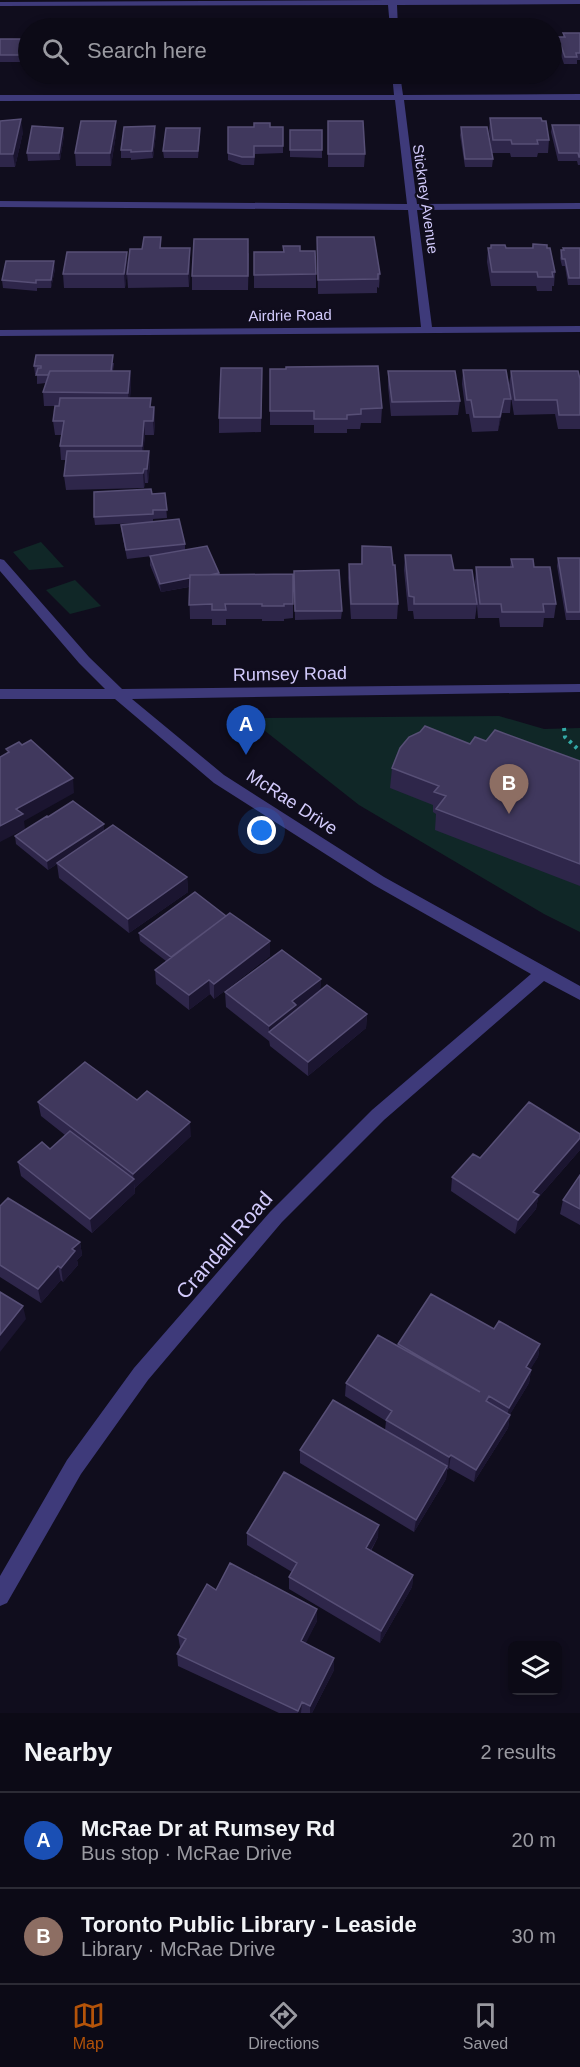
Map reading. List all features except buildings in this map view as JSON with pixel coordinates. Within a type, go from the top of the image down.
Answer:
[{"type":"street","points":[[392,1],[393,18]]},
{"type":"street","points":[[0,4],[580,2]]},
{"type":"street","name":"Stickney Avenue","points":[[397,84],[427,329]]},
{"type":"street","points":[[0,98],[580,97]]},
{"type":"street","points":[[0,204],[580,206]]},
{"type":"street","name":"Airdrie Road","points":[[0,333],[580,329]]},
{"type":"street","name":"McRae Drive","points":[[0,563],[84,660],[118,694],[219,779],[379,881],[580,994]]},
{"type":"street","name":"Rumsey Road","points":[[0,694],[580,688]]},
{"type":"street","name":"Crandall Road","points":[[0,1596],[75,1467],[141,1374],[276,1217],[378,1115],[541,974]]},
{"type":"path","points":[[564,728],[565,737],[580,751]]},
{"type":"green space","points":[[41,542],[64,567],[29,570],[13,552]]},
{"type":"green space","points":[[75,580],[101,606],[70,614],[46,590]]},
{"type":"green space","points":[[499,716],[544,729],[580,728],[580,932],[544,914],[359,805],[260,727],[264,718]]},
{"type":"place","name":"McRae Dr at Rumsey Rd","points":[[246,755]]},
{"type":"place","name":"Toronto Public Library - Leaside","points":[[509,814]]}]
